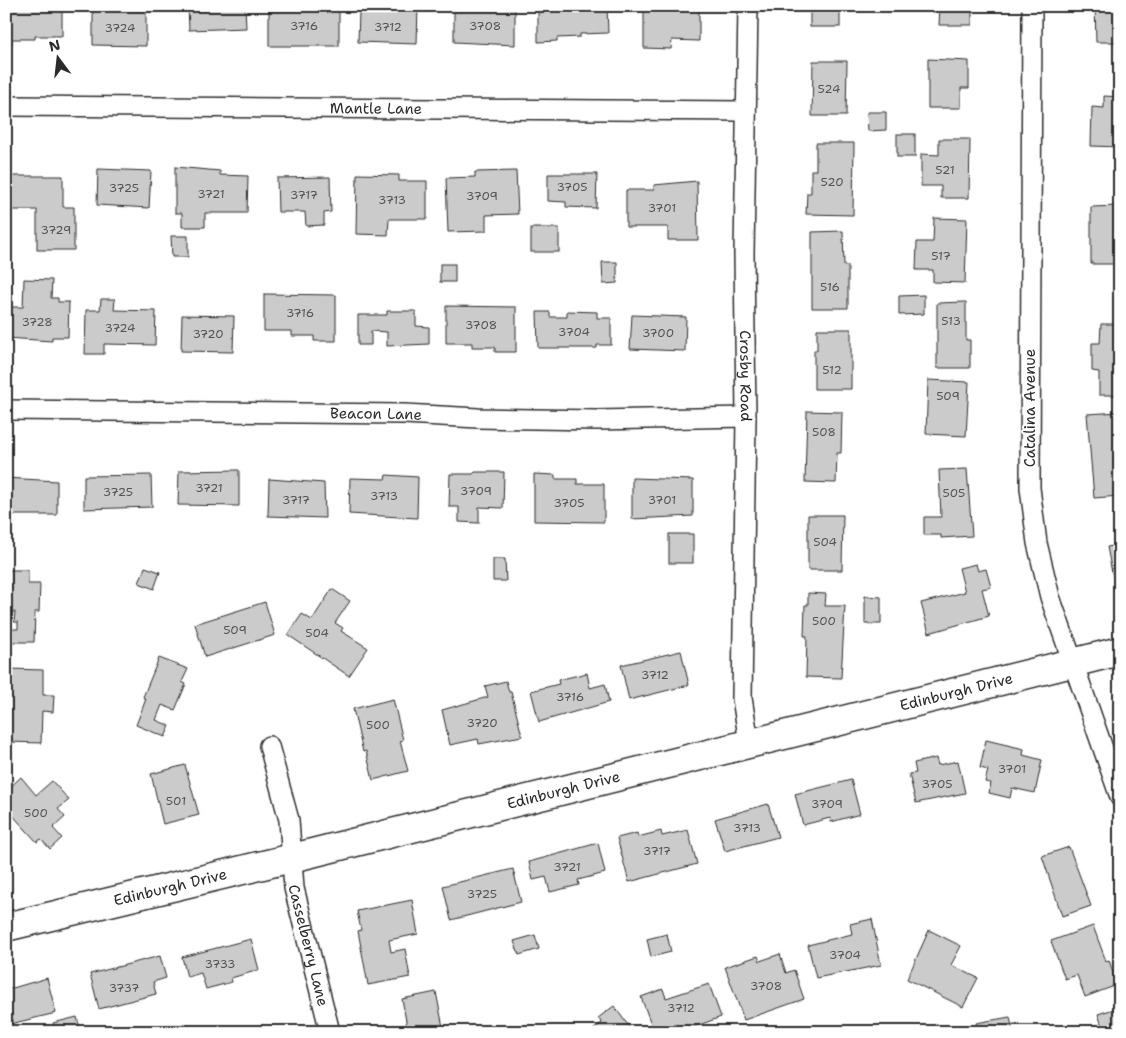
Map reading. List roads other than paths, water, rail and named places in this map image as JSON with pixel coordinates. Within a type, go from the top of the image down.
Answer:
[{"type":"street","name":"Crosby Road","points":[[748,6],[744,254],[746,417],[742,698],[751,744]]},
{"type":"street","name":"Catalina Avenue","points":[[1032,6],[1030,488],[1037,543],[1050,597],[1120,796]]},
{"type":"street","name":"Mantle Lane","points":[[6,106],[746,111]]},
{"type":"street","name":"Beacon Lane","points":[[6,410],[404,414],[478,418],[587,420],[746,417]]},
{"type":"street","name":"Edinburgh Drive","points":[[6,927],[292,858],[1120,651]]},
{"type":"street","name":"Casselberry Lane","points":[[269,746],[289,820],[294,888],[330,1032]]}]
